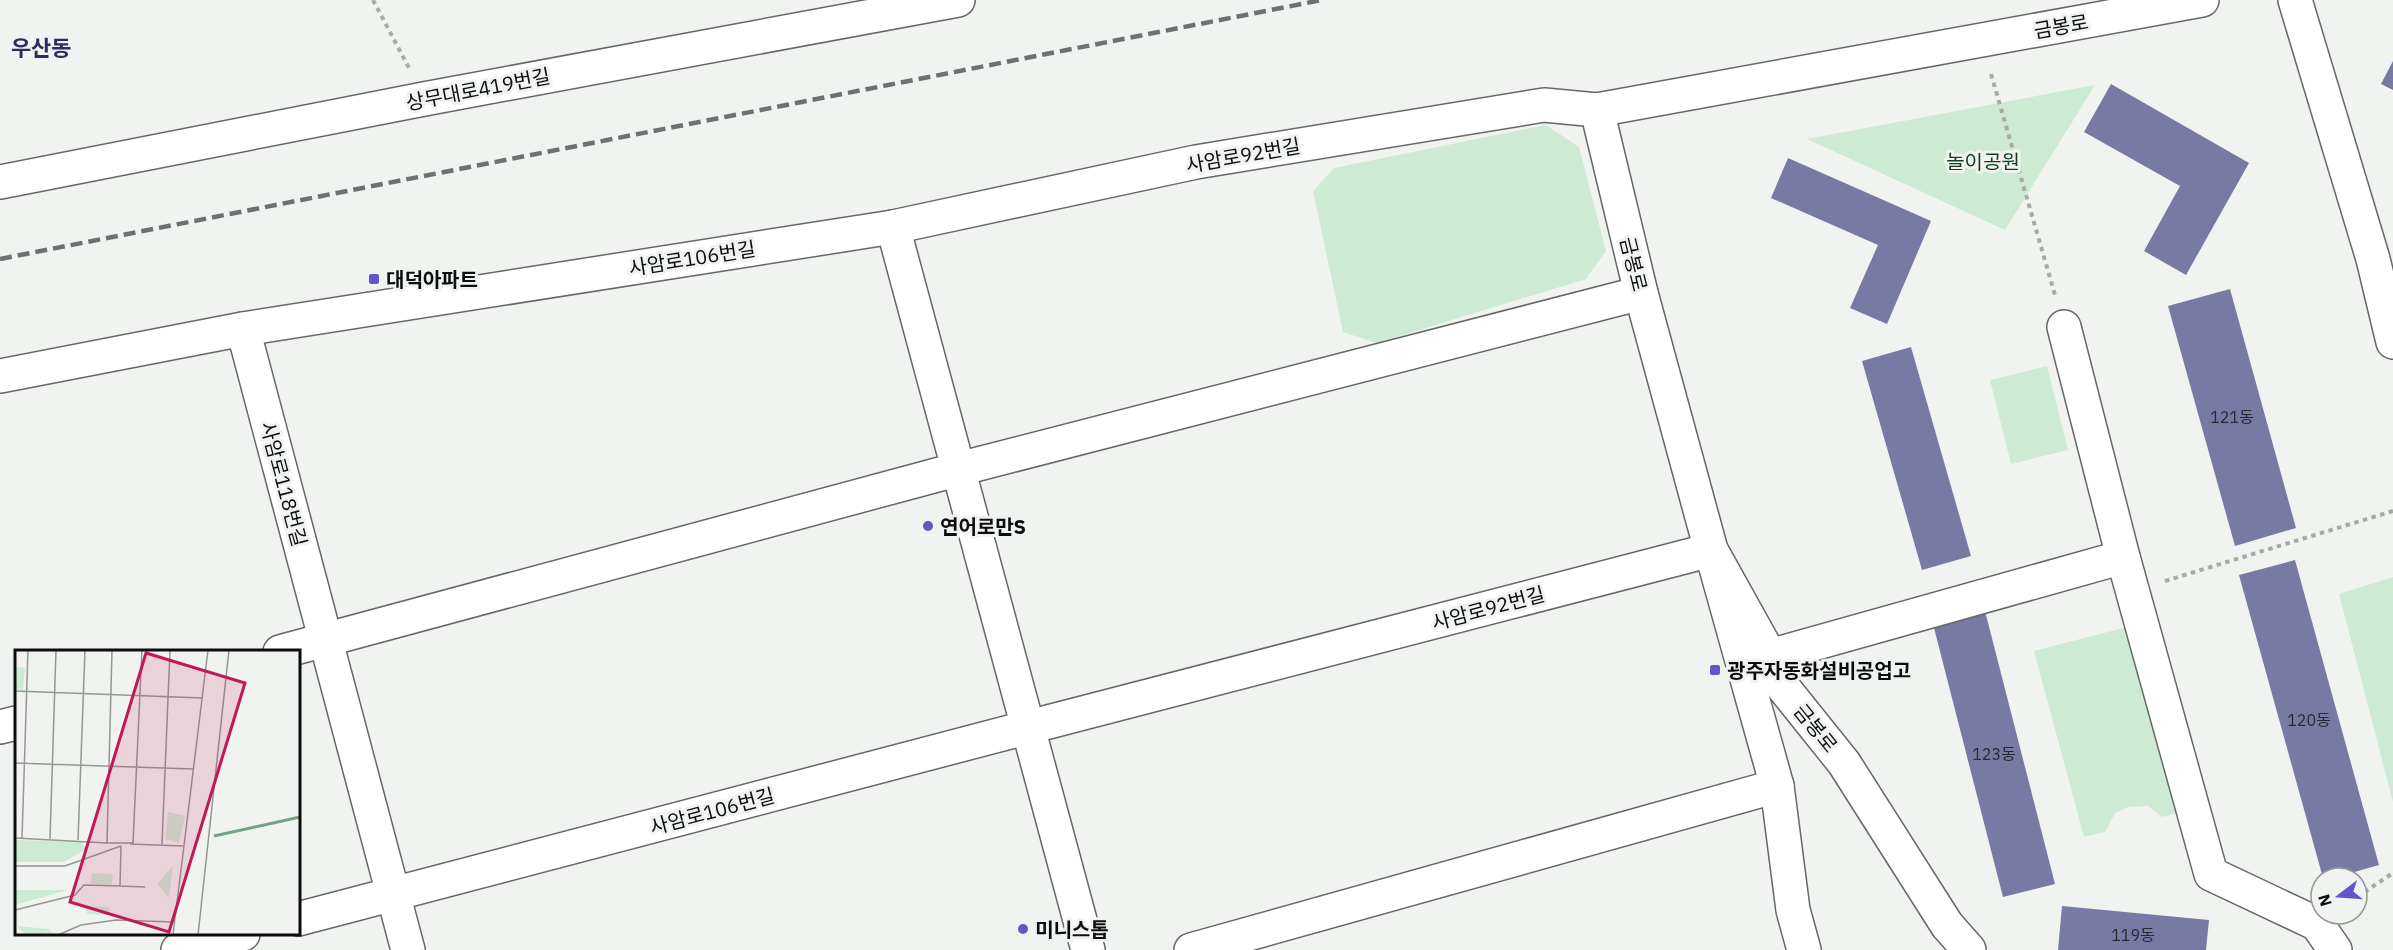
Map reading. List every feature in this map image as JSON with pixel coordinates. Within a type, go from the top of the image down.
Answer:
[{"type":"street","name":"상무대로419번길","points":[[0,182],[424,99],[958,0]]},
{"type":"street","name":"금봉로","points":[[1970,950],[1947,925],[1844,763],[1779,682],[1770,656],[1711,550],[1641,293],[1597,111],[2202,0]]},
{"type":"street","points":[[2295,0],[2373,259],[2393,342]]},
{"type":"street","name":"사암로92번길","points":[[893,227],[1196,162],[1544,105],[1597,111]]},
{"type":"street","points":[[893,227],[1088,950]]},
{"type":"street","name":"사암로106번길","points":[[0,376],[243,329],[893,227]]},
{"type":"street","points":[[284,650],[959,469],[1641,293]]},
{"type":"street","points":[[2064,327],[2122,557],[2211,874],[2317,924],[2335,950]]},
{"type":"street","name":"사암로118번길","points":[[243,329],[408,950]]},
{"type":"street","points":[[1711,550],[1777,786],[1793,910],[1804,950]]},
{"type":"street","name":"사암로92번길","points":[[1029,727],[1711,550]]},
{"type":"street","points":[[1770,656],[2122,557]]},
{"type":"street","points":[[0,727],[15,723]]},
{"type":"street","name":"사암로106번길","points":[[394,895],[1029,727]]},
{"type":"street","points":[[1191,950],[1777,786]]},
{"type":"street","points":[[300,918],[394,895]]},
{"type":"street","points":[[178,950],[235,935]]},
{"type":"path","points":[[373,0],[424,99]]},
{"type":"path","points":[[1982,40],[2064,327]]},
{"type":"path","points":[[2132,591],[2393,511]]},
{"type":"path","points":[[2369,889],[2393,873]]},
{"type":"green space","name":"놀이공원","points":[[2095,85],[2005,230],[1807,139]]},
{"type":"green space","points":[[1546,125],[1579,147],[1606,251],[1586,279],[1377,343],[1343,332],[1313,191],[1334,168]]},
{"type":"green space","points":[[2047,366],[2068,450],[2011,464],[1990,380]]},
{"type":"green space","points":[[2393,577],[2393,802],[2339,594]]},
{"type":"green space","points":[[2131,626],[2180,812],[2162,817],[2148,806],[2128,807],[2115,813],[2105,832],[2084,837],[2034,651]]},
{"type":"building","points":[[2393,61],[2393,90],[2381,84]]},
{"type":"building","points":[[2111,84],[2249,163],[2186,275],[2144,251],[2180,186],[2084,132]]},
{"type":"building","points":[[1788,158],[1931,221],[1887,324],[1850,308],[1878,245],[1771,198]]},
{"type":"building","points":[[2230,289],[2296,528],[2235,546],[2168,306]]},
{"type":"building","points":[[1911,347],[1971,556],[1922,570],[1862,361]]},
{"type":"building","points":[[2295,560],[2379,865],[2369,868],[2369,866],[2320,866],[2239,575]]},
{"type":"building","points":[[1985,611],[2055,884],[2003,897],[1933,624]]},
{"type":"building","points":[[2062,906],[2209,920],[2206,950],[2058,950]]},
{"type":"railway","points":[[0,259],[1322,0]]},
{"type":"place","name":"대덕아파트","points":[[374,279]]},
{"type":"place","name":"연어로만S","points":[[928,526]]},
{"type":"place","name":"광주자동화설비공업고","points":[[1715,670]]},
{"type":"place","name":"미니스톱","points":[[1023,929]]},
{"type":"district","name":"우산동","points":[[41,47]]}]
